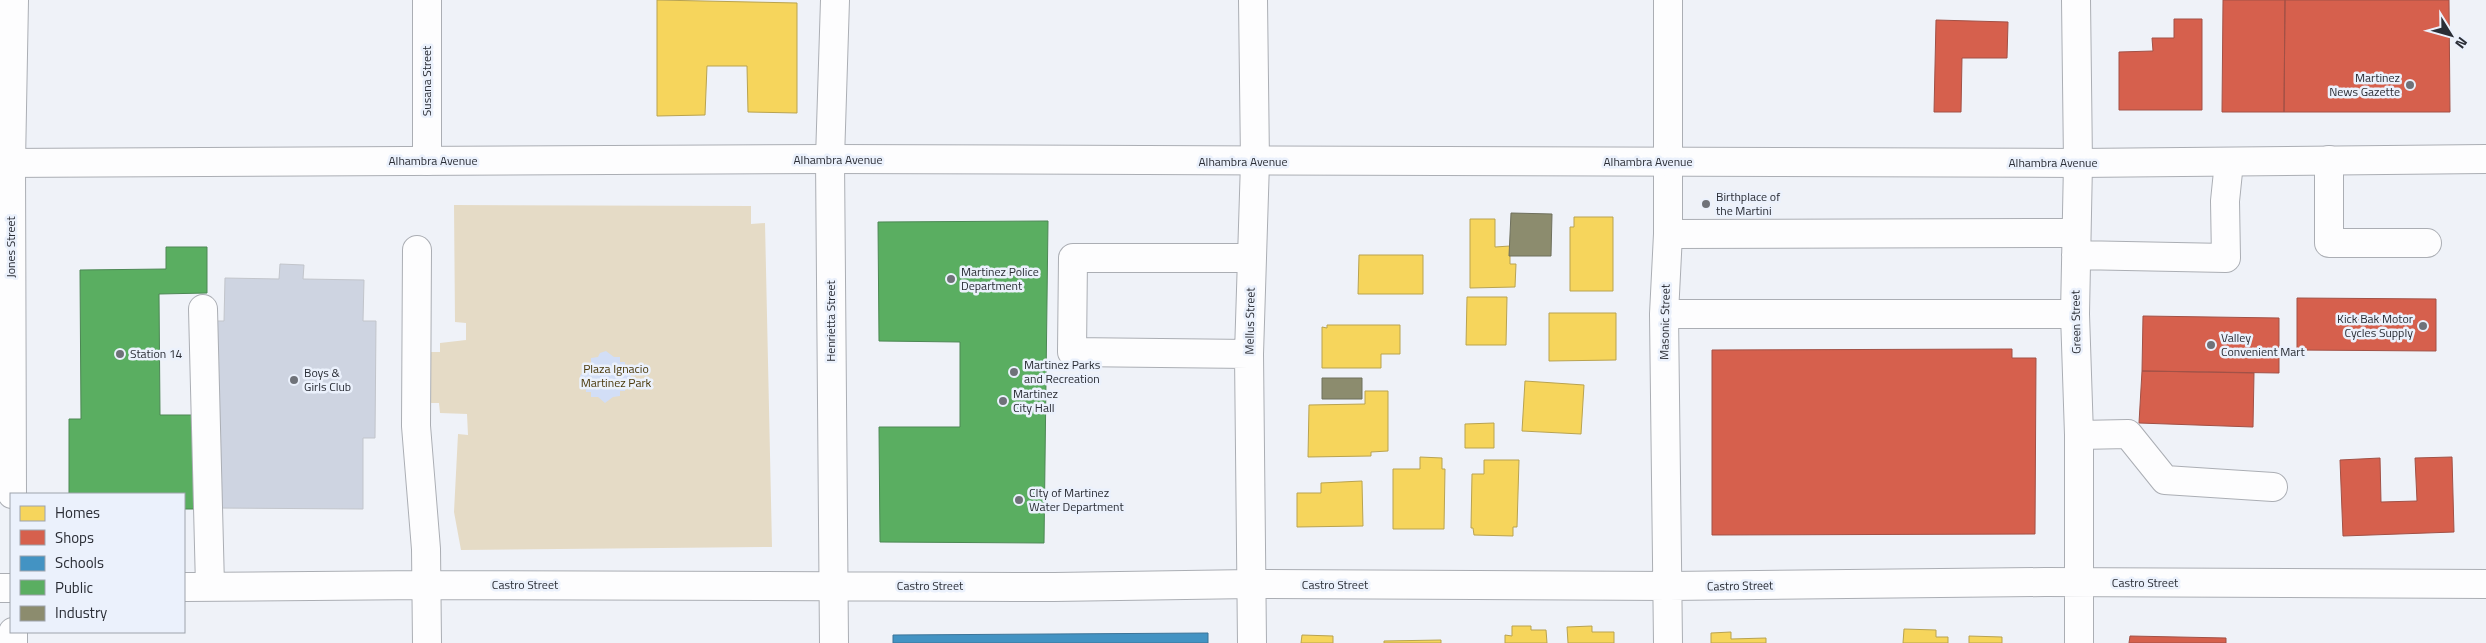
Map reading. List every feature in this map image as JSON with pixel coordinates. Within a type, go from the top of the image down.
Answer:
[{"type":"street","name":"Jones Street","points":[[12,493],[5,163],[14,0]]},
{"type":"street","name":"Susana Street","points":[[427,0],[427,161]]},
{"type":"street","name":"Henrietta Street","points":[[834,643],[832,585],[830,159],[835,0]]},
{"type":"street","name":"Mellus Street","points":[[1252,643],[1249,354],[1255,162],[1253,0]]},
{"type":"street","name":"Masonic Street","points":[[1668,0],[1666,162],[1668,234],[1664,314],[1669,586],[1668,643]]},
{"type":"street","name":"Green Street","points":[[2076,0],[2078,163],[2075,314],[2079,435],[2079,643]]},
{"type":"street","name":"Alhambra Avenue","points":[[5,163],[830,159],[1255,162],[2078,163],[2486,160]]},
{"type":"street","points":[[2329,160],[2329,243],[2427,243]]},
{"type":"street","points":[[1668,234],[2076,244],[2226,258],[2225,201],[2228,162]]},
{"type":"street","points":[[417,250],[416,426],[426,549],[427,643]]},
{"type":"street","points":[[1249,354],[1072,352],[1073,258],[1251,258]]},
{"type":"street","points":[[197,586],[203,308]]},
{"type":"street","points":[[1664,314],[2075,314]]},
{"type":"street","points":[[2079,435],[2128,434],[2165,480],[2273,487]]},
{"type":"street","name":"Castro Street","points":[[197,586],[832,585],[1054,587],[1252,584],[1669,586],[2045,582],[2078,584],[2486,584]]},
{"type":"green space","name":"Plaza Ignacio Martinez Park","points":[[454,205],[751,206],[751,224],[765,223],[772,547],[461,550],[454,512],[458,434],[468,435],[467,414],[440,413],[439,403],[429,403],[428,352],[440,352],[440,343],[466,340],[466,323],[455,322]]},
{"type":"water","points":[[606,351],[614,357],[620,357],[620,362],[625,362],[625,368],[631,375],[630,380],[625,385],[625,391],[620,391],[620,396],[613,397],[605,403],[598,397],[591,397],[591,392],[586,392],[586,385],[581,381],[580,376],[585,369],[585,363],[591,363],[591,358],[598,357],[600,353]]},
{"type":"building: Homes","points":[[657,0],[797,3],[797,113],[748,112],[747,66],[707,66],[705,115],[657,116]]},
{"type":"building: Homes","points":[[1574,217],[1613,217],[1613,291],[1570,291],[1570,227],[1574,227]]},
{"type":"building: Homes","points":[[1470,219],[1495,219],[1495,247],[1510,246],[1510,264],[1516,264],[1515,287],[1470,288]]},
{"type":"building: Homes","points":[[1359,255],[1423,255],[1423,294],[1358,294]]},
{"type":"building: Homes","points":[[1467,297],[1507,297],[1506,345],[1466,345]]},
{"type":"building: Homes","points":[[1549,313],[1616,313],[1616,360],[1549,361]]},
{"type":"building: Homes","points":[[1327,325],[1400,325],[1400,354],[1381,354],[1381,368],[1322,368],[1322,327],[1327,328]]},
{"type":"building: Homes","points":[[1525,381],[1584,385],[1581,434],[1522,431]]},
{"type":"building: Homes","points":[[1365,391],[1388,391],[1388,451],[1371,452],[1371,456],[1308,457],[1309,405],[1365,404]]},
{"type":"building: Homes","points":[[1494,423],[1494,448],[1465,448],[1465,424]]},
{"type":"building: Homes","points":[[1420,457],[1442,458],[1442,469],[1445,469],[1444,529],[1393,529],[1393,469],[1420,469]]},
{"type":"building: Homes","points":[[1484,460],[1519,460],[1517,527],[1513,527],[1513,536],[1474,535],[1473,528],[1471,528],[1472,474],[1484,474]]},
{"type":"building: Homes","points":[[1362,481],[1363,526],[1297,527],[1297,493],[1321,493],[1321,483]]},
{"type":"building: Homes","points":[[1512,626],[1531,626],[1531,630],[1546,630],[1547,643],[1505,643],[1505,635],[1512,636]]},
{"type":"building: Homes","points":[[1592,626],[1592,632],[1614,632],[1614,643],[1568,643],[1567,627]]},
{"type":"building: Homes","points":[[1904,629],[1936,630],[1936,637],[1948,637],[1948,643],[1903,643]]},
{"type":"building: Homes","points":[[1731,632],[1731,639],[1766,638],[1766,643],[1711,643],[1711,633]]},
{"type":"building: Homes","points":[[1302,635],[1333,636],[1333,643],[1301,643]]},
{"type":"building: Homes","points":[[1969,636],[2002,637],[2002,643],[1969,643]]},
{"type":"building: Homes","points":[[1441,640],[1441,643],[1384,643],[1384,641]]},
{"type":"building: Shops","points":[[2223,0],[2285,0],[2284,112],[2222,112]]},
{"type":"building: Shops","points":[[2285,0],[2449,0],[2450,112],[2284,112]]},
{"type":"building: Shops","points":[[2174,19],[2202,19],[2202,110],[2119,110],[2119,52],[2153,51],[2152,38],[2174,38]]},
{"type":"building: Shops","points":[[1936,20],[2008,22],[2007,58],[1962,58],[1961,112],[1934,112]]},
{"type":"building: Shops","points":[[2297,298],[2436,299],[2436,351],[2297,350]]},
{"type":"building: Shops","name":"Valley Convenient Mart","points":[[2143,316],[2279,318],[2279,373],[2142,371]]},
{"type":"building: Shops","points":[[2012,349],[2012,358],[2036,358],[2035,534],[1712,535],[1712,350]]},
{"type":"building: Shops","points":[[2142,371],[2254,373],[2253,427],[2139,423]]},
{"type":"building: Shops","points":[[2452,457],[2454,532],[2343,536],[2340,460],[2380,458],[2381,502],[2417,501],[2415,458]]},
{"type":"building: Shops","points":[[2130,636],[2226,638],[2226,643],[2129,643]]},
{"type":"building: Schools","points":[[1208,633],[1208,643],[893,643],[893,635]]},
{"type":"building: Public","name":"Martinez City Hall","points":[[1048,221],[1044,543],[880,542],[879,427],[960,427],[960,342],[879,341],[878,222]]},
{"type":"building: Public","name":"Station 14","points":[[166,247],[207,247],[207,293],[159,294],[160,415],[193,415],[194,509],[185,509],[185,493],[69,493],[69,419],[81,419],[80,270],[166,269]]},
{"type":"building: Industry","points":[[1511,213],[1552,214],[1551,256],[1509,256]]},
{"type":"building: Industry","points":[[1322,378],[1362,378],[1362,399],[1322,399]]},
{"type":"building: Other","name":"Boys & Girls Club","points":[[280,264],[304,265],[303,279],[364,280],[363,321],[376,321],[375,438],[363,438],[363,509],[216,508],[214,321],[224,321],[225,278],[279,279]]},
{"type":"place","name":"Martinez News Gazette","points":[[2410,85]]},
{"type":"place","name":"Birthplace of the Martini","points":[[1706,204]]},
{"type":"place","name":"Martinez Police Department","points":[[951,279]]},
{"type":"place","name":"Kick Bak Motor Cycles Supply","points":[[2423,326]]},
{"type":"place","name":"Valley Convenient Mart","points":[[2211,345]]},
{"type":"place","name":"Station 14","points":[[120,354]]},
{"type":"place","name":"Martinez Parks and Recreation","points":[[1014,372]]},
{"type":"place","name":"Boys & Girls Club","points":[[294,380]]},
{"type":"place","name":"Martinez City Hall","points":[[1003,401]]},
{"type":"place","name":"CIty of Martinez Water Department","points":[[1019,500]]}]
